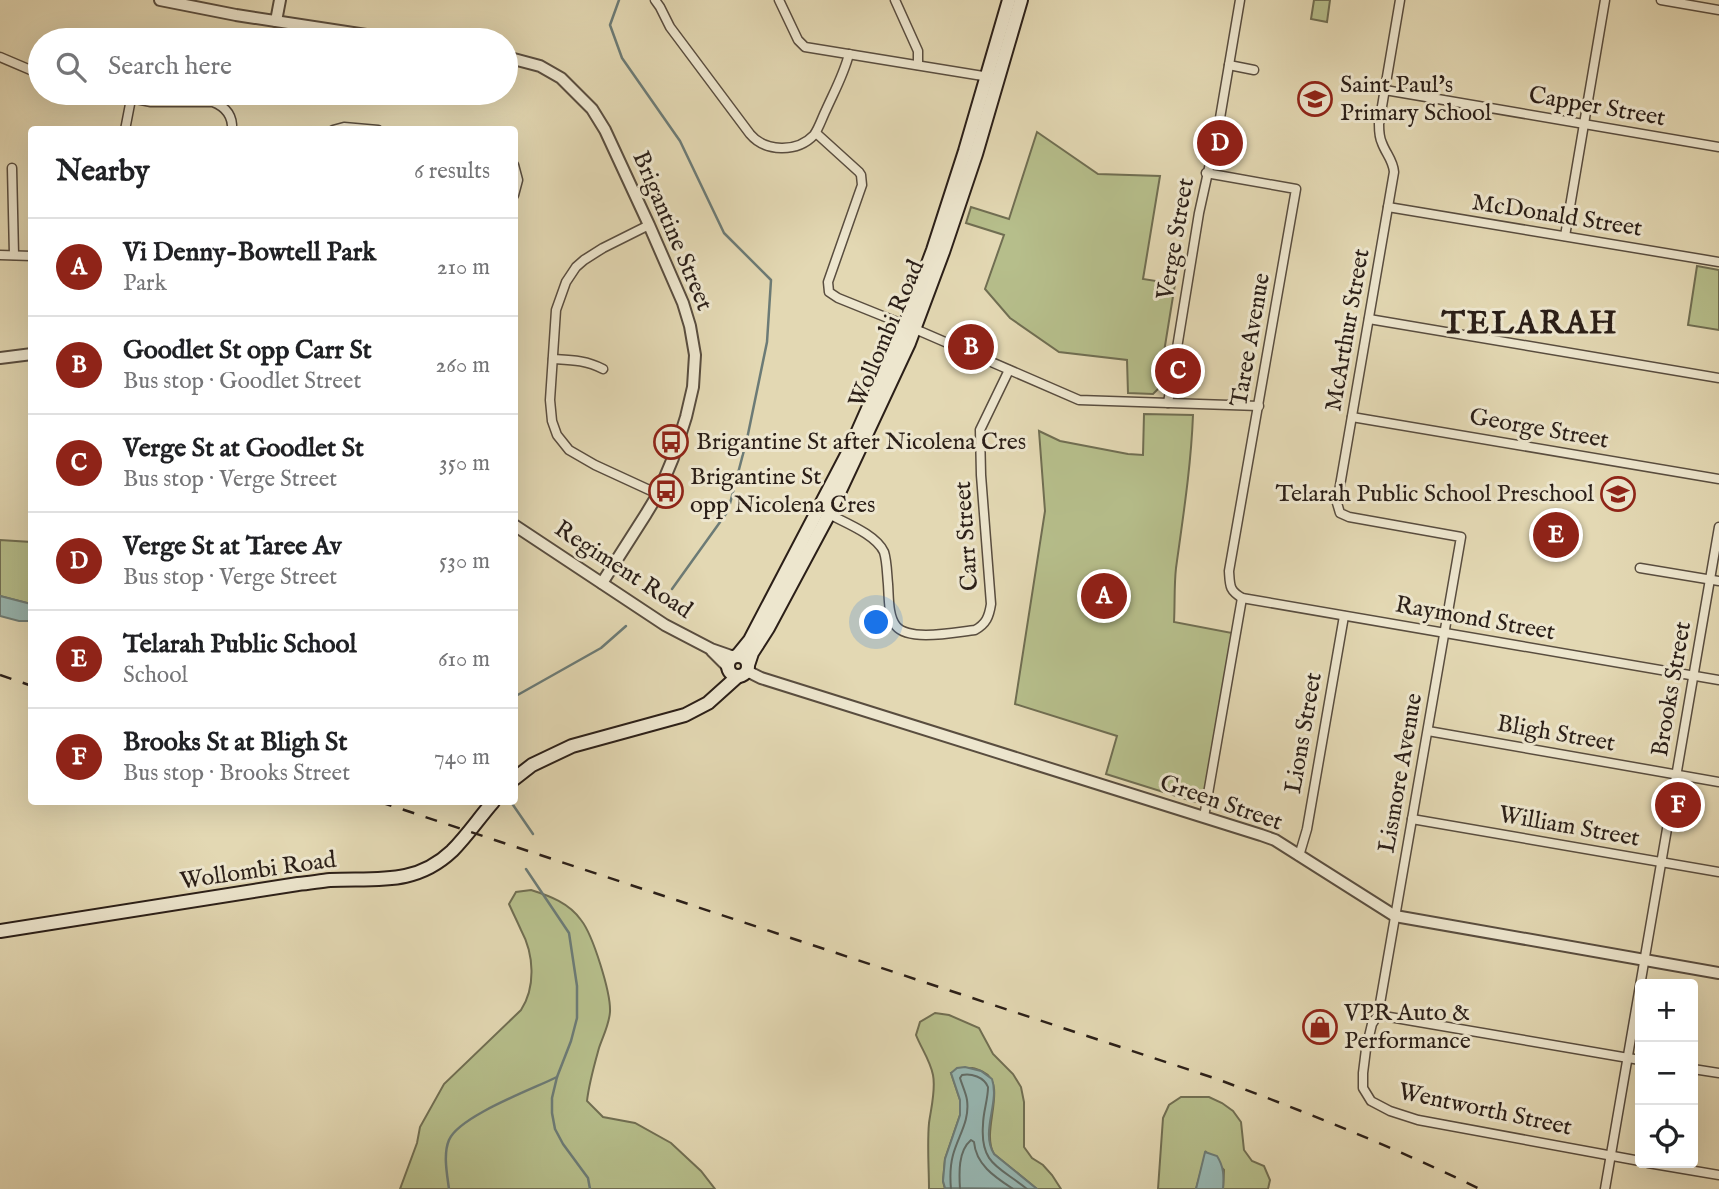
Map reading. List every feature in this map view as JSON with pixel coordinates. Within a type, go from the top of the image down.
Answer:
[{"type":"main road","name":"Wollombi Road","points":[[993,78],[1009,0]]},
{"type":"main road","name":"Wollombi Road","points":[[518,776],[532,765],[572,746],[685,715],[708,703],[722,691],[860,450],[943,252],[993,78],[1021,0]]},
{"type":"main road","name":"Wollombi Road","points":[[0,932],[298,884],[330,880],[385,880],[407,876],[439,862],[452,851],[490,805]]},
{"type":"street","points":[[160,0],[321,28]]},
{"type":"street","points":[[276,21],[280,0]]},
{"type":"street","points":[[655,0],[670,27],[754,139],[771,147],[786,148],[802,143],[816,133],[849,54]]},
{"type":"street","points":[[779,0],[802,46],[993,78]]},
{"type":"street","points":[[895,0],[918,51],[918,65]]},
{"type":"street","name":"Verge Street","points":[[1168,403],[1206,173],[1220,118],[1240,0]]},
{"type":"street","points":[[1385,90],[1400,0]]},
{"type":"street","points":[[1565,236],[1605,0]]},
{"type":"street","points":[[1661,0],[1719,10]]},
{"type":"street","points":[[0,57],[28,69]]},
{"type":"street","name":"Brigantine Street","points":[[518,60],[540,66],[561,78],[592,109],[605,130],[683,303],[695,355],[693,387],[673,458],[658,494],[601,583]]},
{"type":"street","points":[[1229,65],[1254,69]]},
{"type":"street","name":"Capper Street","points":[[1385,90],[1719,147]]},
{"type":"street","name":"McArthur Street","points":[[1385,90],[1379,124],[1380,138],[1394,163],[1394,172],[1337,503],[1340,513],[1349,517],[1461,537]]},
{"type":"street","points":[[126,126],[130,105]]},
{"type":"street","points":[[221,105],[228,112],[232,126]]},
{"type":"street","points":[[816,133],[859,172],[862,179],[828,282],[829,292],[833,295],[1080,400],[1259,406]]},
{"type":"street","points":[[12,168],[14,255]]},
{"type":"street","name":"Taree Avenue","points":[[1206,173],[1296,189],[1229,571],[1230,587],[1242,598]]},
{"type":"street","name":"McDonald Street","points":[[1388,207],[1719,262]]},
{"type":"street","points":[[649,225],[603,248],[576,267],[566,282],[556,310],[550,400],[552,421],[557,435],[569,450],[658,494]]},
{"type":"street","points":[[0,255],[28,256]]},
{"type":"street","points":[[1369,319],[1719,378]]},
{"type":"street","points":[[0,358],[28,354]]},
{"type":"street","points":[[553,359],[583,361],[603,369]]},
{"type":"street","name":"Carr Street","points":[[824,511],[873,538],[884,553],[891,610],[897,628],[915,635],[975,630],[982,626],[988,620],[991,604],[980,430],[1009,370]]},
{"type":"street","name":"George Street","points":[[1352,417],[1719,480]]},
{"type":"street","name":"Brooks Street","points":[[1605,1189],[1693,676],[1715,580],[1719,527]]},
{"type":"street","name":"Regiment Road","points":[[518,528],[665,625],[737,666]]},
{"type":"street","name":"Lismore Avenue","points":[[1378,1015],[1461,537]]},
{"type":"street","points":[[1640,568],[1715,580]]},
{"type":"street","points":[[1204,817],[1242,598]]},
{"type":"street","name":"Raymond Street","points":[[1242,598],[1719,680]]},
{"type":"street","name":"Lions Street","points":[[1299,856],[1307,829],[1344,616]]},
{"type":"street","name":"Green Street","points":[[737,666],[761,678],[1268,837],[1395,916],[1719,973]]},
{"type":"street","name":"Bligh Street","points":[[1428,731],[1719,782]]},
{"type":"street","name":"William Street","points":[[1412,819],[1719,872]]},
{"type":"street","points":[[1378,1015],[1635,1059]]},
{"type":"street","name":"Wentworth Street","points":[[1378,1015],[1371,1024],[1363,1073],[1363,1088],[1371,1101],[1390,1111],[1418,1120],[1635,1160]]},
{"type":"street","points":[[1698,1070],[1719,1073]]},
{"type":"street","points":[[1678,1168],[1719,1175]]},
{"type":"green space","points":[[1314,0],[1330,0],[1327,22],[1311,19]]},
{"type":"green space","points":[[1037,132],[1098,174],[1160,176],[1143,279],[1175,284],[1158,389],[1153,394],[1128,393],[1127,360],[1059,352],[1010,318],[985,289],[1004,235],[966,223],[971,207],[1009,219]]},
{"type":"green space","points":[[1697,266],[1719,270],[1719,330],[1688,325]]},
{"type":"green space","points":[[1144,414],[1193,415],[1189,473],[1176,568],[1174,622],[1232,633],[1204,796],[1195,802],[1106,774],[1117,736],[1015,704],[1045,511],[1039,431],[1060,441],[1143,455]]},
{"type":"green space","points":[[0,540],[28,542],[28,603],[0,596]]},
{"type":"green space","points":[[531,890],[559,901],[576,914],[591,938],[604,978],[610,1012],[587,1101],[603,1117],[635,1123],[671,1143],[701,1171],[715,1189],[400,1189],[420,1127],[444,1084],[521,1010],[526,1001],[531,981],[531,960],[529,949],[509,904],[516,892]]},
{"type":"green space","points":[[935,1013],[949,1015],[979,1028],[993,1054],[1013,1074],[1021,1087],[1024,1102],[1024,1147],[1032,1158],[1052,1175],[1061,1189],[1037,1189],[994,1154],[990,1133],[994,1087],[983,1072],[970,1068],[951,1073],[960,1100],[960,1115],[945,1159],[945,1189],[929,1189],[928,1131],[934,1081],[930,1064],[916,1035],[920,1022]]},
{"type":"green space","points":[[1181,1097],[1209,1097],[1233,1111],[1241,1122],[1244,1150],[1252,1161],[1264,1166],[1270,1180],[1268,1189],[1223,1189],[1224,1170],[1206,1152],[1196,1189],[1158,1189],[1163,1118],[1169,1105]]},
{"type":"water","points":[[0,596],[28,603],[28,621],[0,616]]},
{"type":"water","points":[[957,1068],[981,1071],[992,1079],[994,1098],[989,1136],[994,1154],[1037,1189],[945,1188],[945,1159],[960,1115],[960,1100],[951,1073]]},
{"type":"water","points":[[1205,1152],[1217,1156],[1219,1160],[1223,1172],[1223,1189],[1196,1189]]},
{"type":"waterway","points":[[619,0],[610,25],[622,58],[680,141],[724,233],[771,280],[767,342],[747,439],[728,511],[672,589]]},
{"type":"waterway","points":[[518,695],[601,648],[626,626]]},
{"type":"waterway","points":[[513,805],[533,834]]},
{"type":"waterway","points":[[526,869],[569,933],[577,986],[577,1018],[557,1077],[552,1113],[555,1129],[588,1178],[590,1189]]},
{"type":"waterway","points":[[449,1189],[446,1151],[449,1140],[456,1131],[481,1113],[557,1077]]},
{"type":"railway","points":[[0,675],[28,685]]},
{"type":"railway","points":[[389,805],[1214,1078],[1348,1130],[1480,1189]]},
{"type":"place","name":"Saint Paul's Primary School","points":[[1315,99]]},
{"type":"place","name":"Verge St at Taree Av","points":[[1220,143]]},
{"type":"place","name":"Goodlet St opp Carr St","points":[[971,347]]},
{"type":"place","name":"Verge St at Goodlet St","points":[[1178,371]]},
{"type":"place","name":"Brigantine St after Nicolena Cres","points":[[671,442]]},
{"type":"place","name":"Brigantine St opp Nicolena Cres","points":[[666,491]]},
{"type":"place","name":"Telarah Public School Preschool","points":[[1618,494]]},
{"type":"place","name":"Telarah Public School","points":[[1556,535]]},
{"type":"place","name":"Vi Denny-Bowtell Park","points":[[1104,596]]},
{"type":"place","name":"Brooks St at Bligh St","points":[[1678,805]]},
{"type":"place","name":"VPR Auto & Performance","points":[[1320,1027]]},
{"type":"district","name":"TELARAH","points":[[1530,324]]}]
